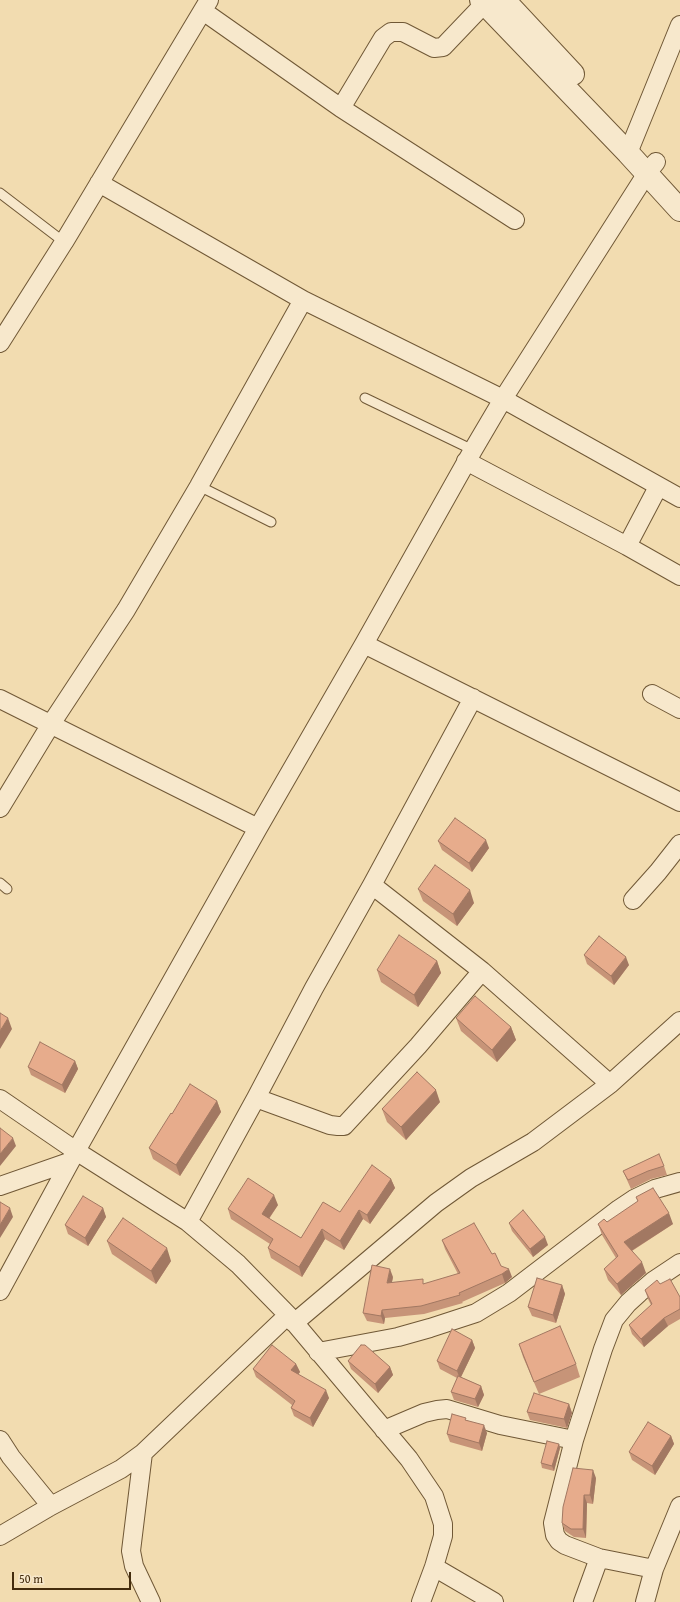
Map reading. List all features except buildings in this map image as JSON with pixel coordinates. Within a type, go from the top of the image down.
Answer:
[{"type":"street","points":[[341,108],[383,38],[391,32],[403,32],[434,48],[443,47],[490,1],[652,167],[680,188]]},
{"type":"street","points":[[0,343],[64,242],[206,6],[341,108],[515,220]]},
{"type":"street","points":[[631,146],[680,25]]},
{"type":"street","points":[[652,167],[680,210]]},
{"type":"street","points":[[0,1291],[72,1157],[364,644],[469,456],[503,399],[652,167]]},
{"type":"street","points":[[99,183],[303,300],[503,399],[680,498]]},
{"type":"street","points":[[0,808],[51,724],[126,610],[199,486],[303,300]]},
{"type":"street","points":[[469,456],[680,576]]},
{"type":"street","points":[[627,546],[658,487]]},
{"type":"street","points":[[364,644],[680,802]]},
{"type":"street","points":[[652,694],[680,709]]},
{"type":"street","points":[[188,1222],[473,698]]},
{"type":"street","points":[[0,699],[258,828]]},
{"type":"street","points":[[633,900],[680,844]]},
{"type":"street","points":[[372,885],[482,971],[610,1084]]},
{"type":"street","points":[[256,1098],[330,1125],[344,1126],[418,1046],[482,971]]},
{"type":"street","points":[[0,1536],[51,1506],[121,1469],[142,1453],[291,1319],[455,1189],[533,1142],[610,1084],[680,1021]]},
{"type":"street","points":[[0,1099],[72,1157],[188,1222],[238,1264],[291,1319],[409,1459],[434,1496],[443,1524],[443,1536],[434,1567],[421,1602]]},
{"type":"street","points":[[0,1186],[72,1157]]},
{"type":"street","points":[[318,1352],[398,1337],[476,1313],[509,1293],[634,1199],[655,1189],[680,1182]]},
{"type":"street","points":[[654,1569],[599,1558],[565,1545],[559,1541],[553,1523],[574,1440],[603,1349],[616,1317],[628,1303],[653,1281],[680,1263]]},
{"type":"street","points":[[384,1430],[424,1413],[447,1409],[500,1425],[574,1440]]},
{"type":"street","points":[[0,1440],[11,1457],[51,1506]]},
{"type":"street","points":[[142,1453],[131,1551],[134,1566],[151,1602]]},
{"type":"street","points":[[645,1602],[654,1569],[673,1546],[680,1506]]},
{"type":"street","points":[[583,1602],[599,1558]]},
{"type":"street","points":[[434,1567],[494,1602]]},
{"type":"lane","points":[[0,193],[64,242]]},
{"type":"lane","points":[[365,398],[469,456]]},
{"type":"lane","points":[[199,486],[271,522]]}]
